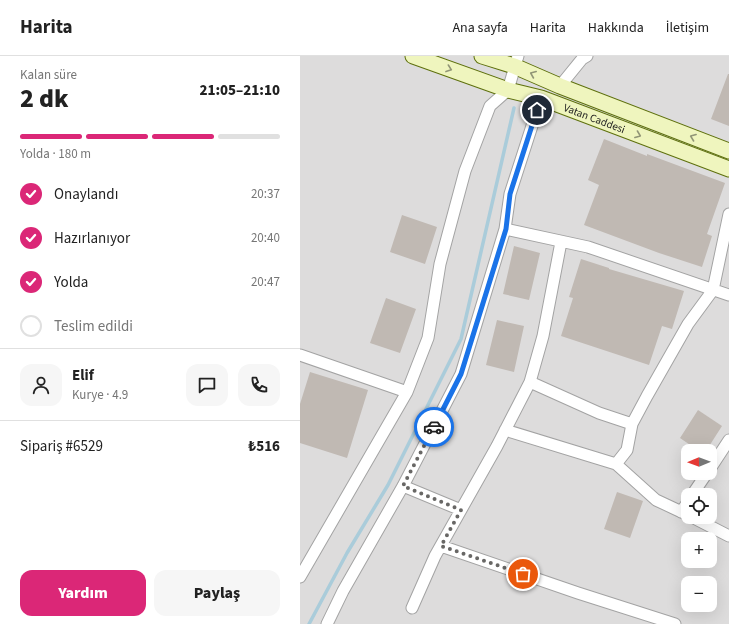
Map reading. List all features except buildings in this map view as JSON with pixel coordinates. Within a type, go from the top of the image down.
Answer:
[{"type":"main road","name":"Vatan Caddesi","points":[[413,56],[508,90],[541,98],[729,169]]},
{"type":"main road","name":"Vatan Caddesi","points":[[482,56],[516,61],[560,86],[729,152]]},
{"type":"street","points":[[560,86],[582,59],[587,56]]},
{"type":"street","points":[[300,577],[407,392],[428,338],[440,264],[465,171],[490,106],[508,90],[516,61]]},
{"type":"street","points":[[327,624],[343,591],[403,486],[461,374],[506,229],[510,194],[541,98]]},
{"type":"street","points":[[616,464],[627,450],[632,424],[647,396],[688,324],[713,290],[729,214]]},
{"type":"street","points":[[506,229],[588,247],[729,295]]},
{"type":"street","points":[[412,608],[435,556],[530,382],[542,336],[561,242]]},
{"type":"street","points":[[300,355],[407,392]]},
{"type":"street","points":[[530,382],[599,413],[632,424]]},
{"type":"street","points":[[505,430],[616,464],[656,500],[681,511]]},
{"type":"street","points":[[717,458],[729,440]]},
{"type":"street","points":[[403,486],[461,510]]},
{"type":"street","points":[[706,524],[729,536]]},
{"type":"street","points":[[441,546],[578,593],[676,624]]},
{"type":"shaded area","points":[[300,56],[729,56],[729,624],[300,624]]},
{"type":"waterway","points":[[309,624],[347,553],[388,485],[461,339],[514,108]]},
{"type":"way so far","points":[[434,427],[403,486],[461,510],[441,546],[523,574]]},
{"type":"route","points":[[434,427],[461,374],[506,229],[510,194],[537,110]]}]
